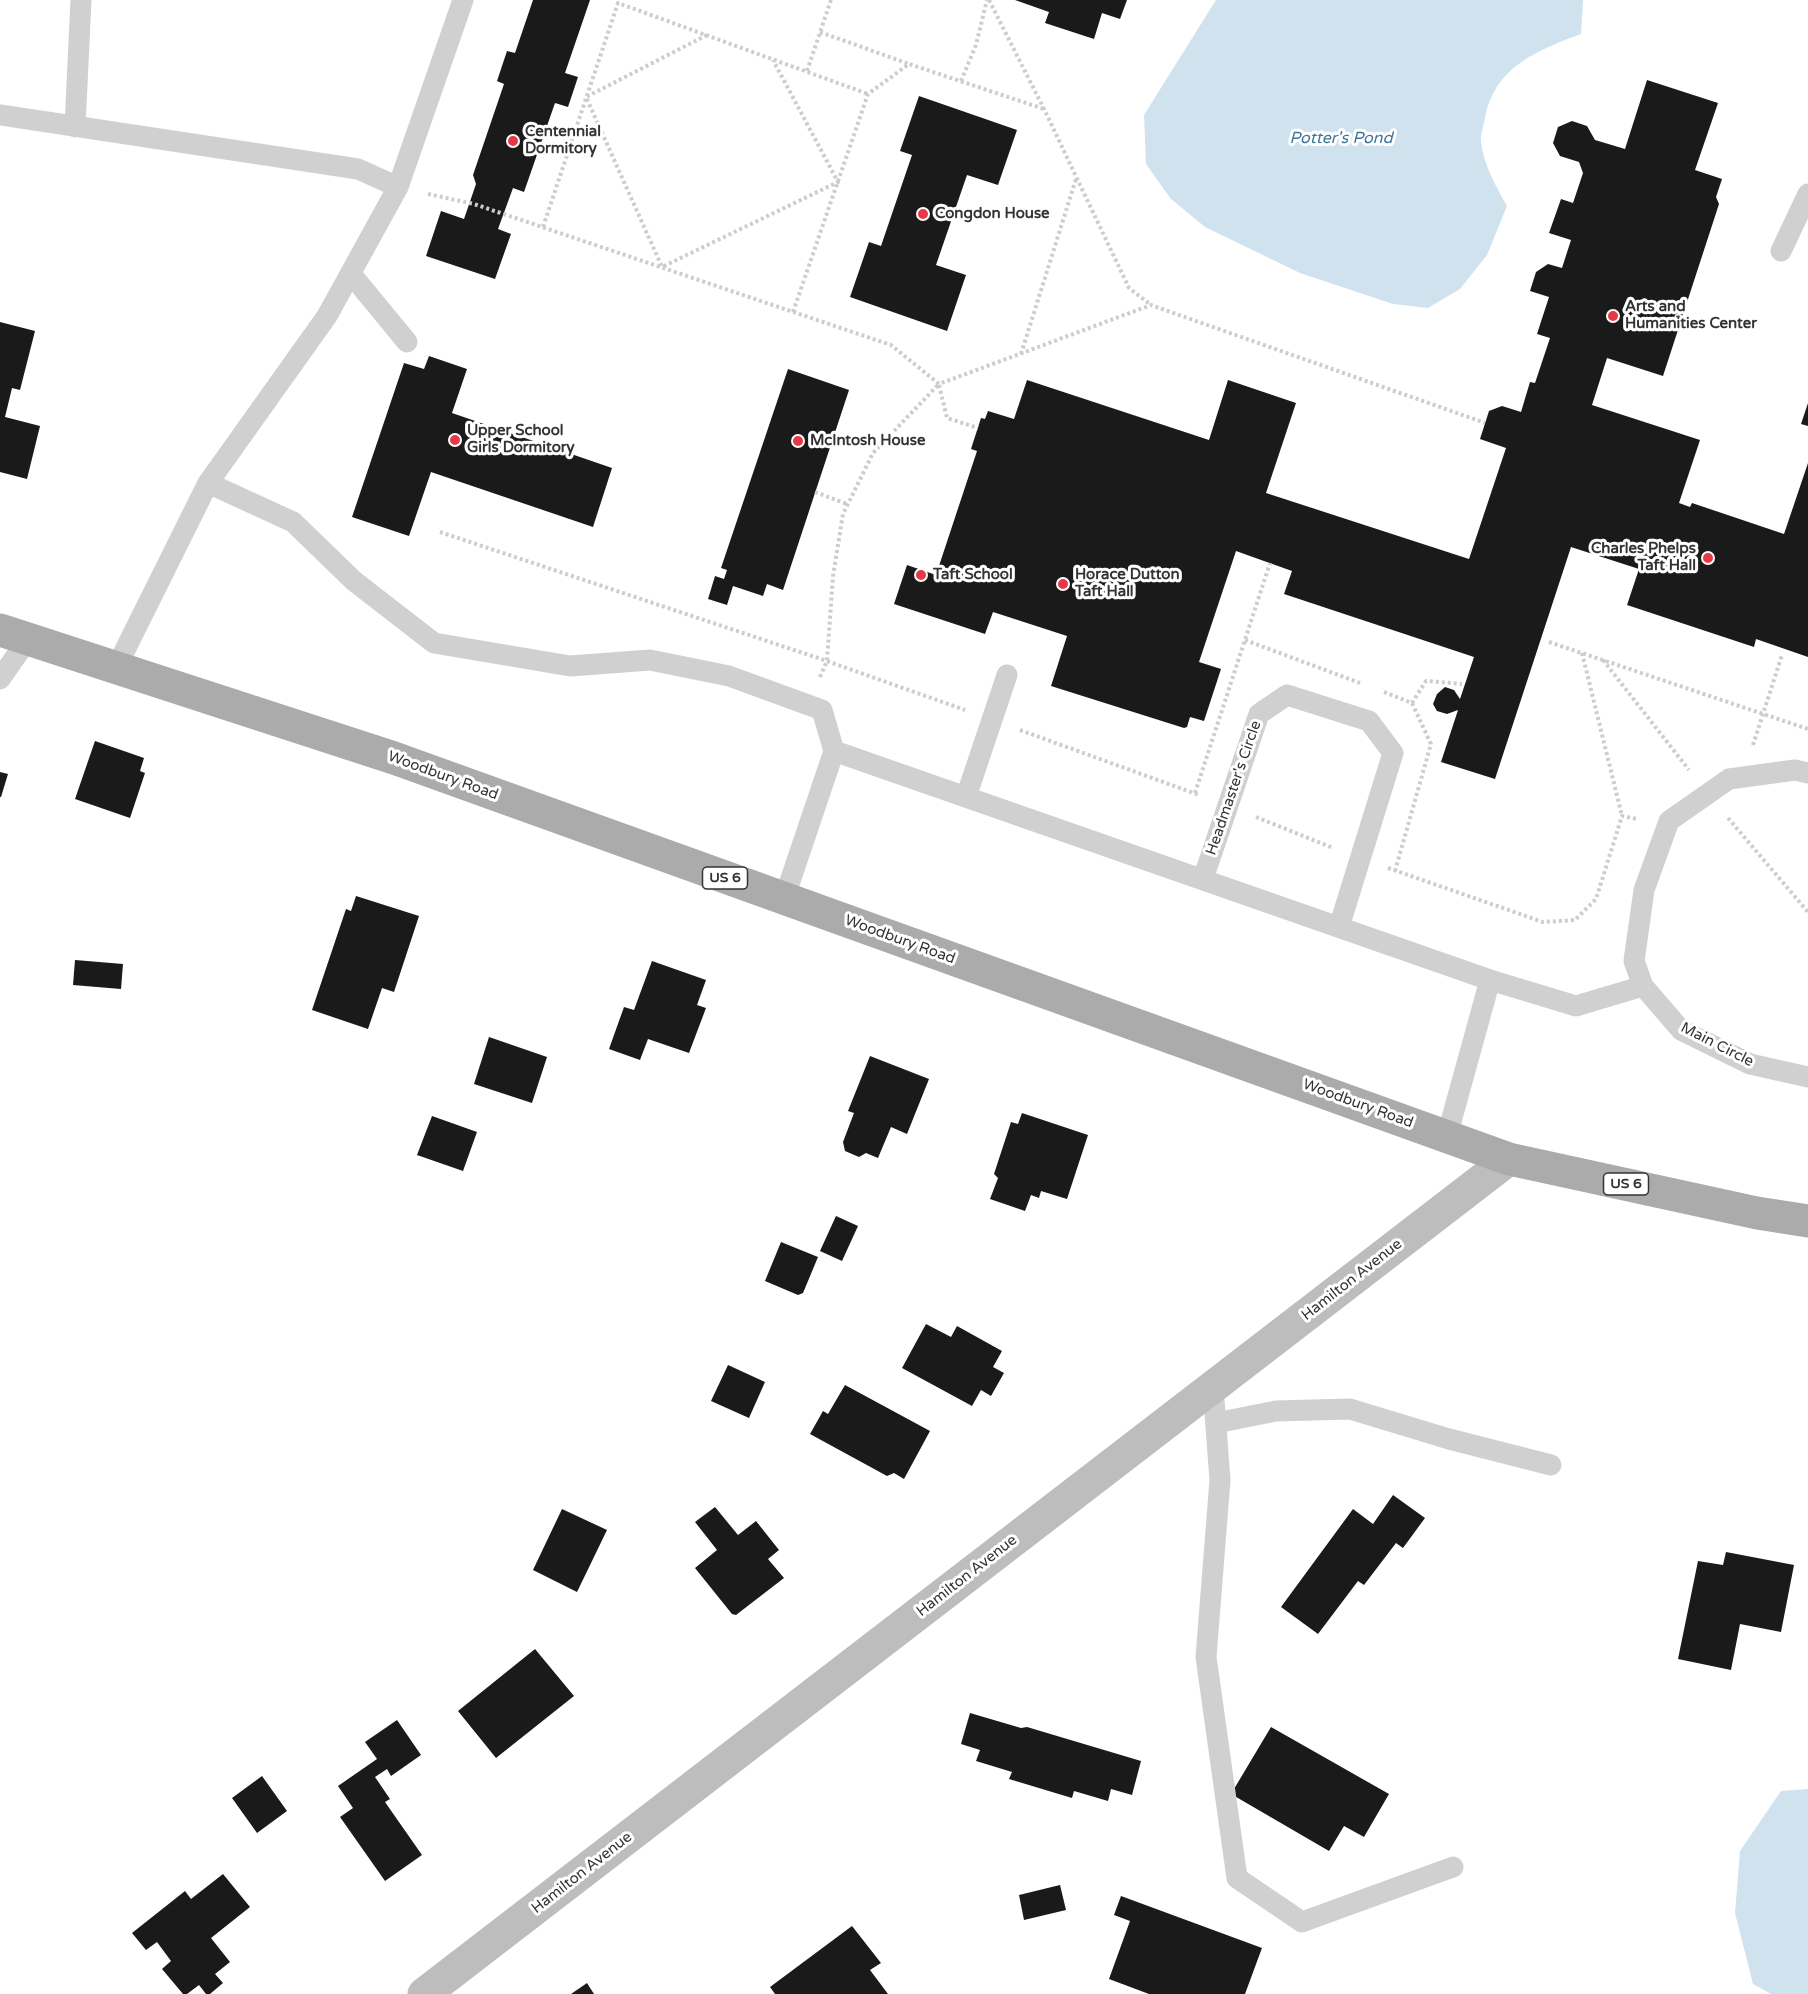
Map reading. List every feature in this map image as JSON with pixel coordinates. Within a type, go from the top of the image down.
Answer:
[{"type":"main road","name":"Woodbury Road","points":[[14,634],[394,759],[1509,1159],[1757,1213],[1808,1221]]},
{"type":"street","name":"Hamilton Avenue","points":[[424,1994],[1509,1159]]},
{"type":"lane","points":[[75,127],[81,0]]},
{"type":"lane","points":[[116,668],[208,483],[327,316],[399,187],[463,0]]},
{"type":"lane","points":[[0,115],[358,169],[399,187]]},
{"type":"lane","points":[[1781,251],[1808,194]]},
{"type":"lane","points":[[351,274],[407,342]]},
{"type":"lane","points":[[208,483],[293,522],[354,580],[434,643],[570,666],[650,660],[729,676],[822,710],[834,751],[784,899]]},
{"type":"lane","points":[[0,679],[14,634]]},
{"type":"lane","points":[[966,797],[1007,675]]},
{"type":"lane","name":"Headmaster's Circle","points":[[1203,879],[1259,714],[1287,696],[1369,722],[1394,753],[1339,927]]},
{"type":"lane","points":[[834,751],[1491,980],[1576,1006],[1643,986]]},
{"type":"lane","name":"Main Circle","points":[[1808,773],[1795,770],[1729,779],[1669,822],[1644,890],[1634,961],[1643,986],[1681,1030],[1750,1064],[1808,1077]]},
{"type":"lane","points":[[1447,1137],[1491,980]]},
{"type":"lane","points":[[1213,1387],[1220,1480],[1206,1657],[1237,1878],[1302,1922],[1454,1867]]},
{"type":"lane","points":[[1216,1423],[1276,1411],[1350,1409],[1449,1439],[1551,1465]]},
{"type":"path","points":[[807,71],[831,0]]},
{"type":"path","points":[[961,81],[976,45],[988,0]]},
{"type":"path","points":[[988,0],[1044,109],[1129,288],[1151,305],[1485,423]]},
{"type":"path","points":[[543,227],[618,3],[868,94]]},
{"type":"path","points":[[820,32],[1044,109]]},
{"type":"path","points":[[586,97],[707,35]]},
{"type":"path","points":[[773,60],[838,182]]},
{"type":"path","points":[[793,312],[868,94],[909,64]]},
{"type":"path","points":[[586,97],[662,267]]},
{"type":"path","points":[[1021,354],[1077,178]]},
{"type":"path","points":[[662,267],[838,182]]},
{"type":"path","points":[[399,187],[474,204],[891,345],[939,384],[947,418],[978,428]]},
{"type":"path","points":[[808,706],[827,661],[833,576],[843,514],[873,453],[939,384],[1151,305]]},
{"type":"path","points":[[815,492],[847,504]]},
{"type":"path","points":[[440,532],[827,661],[1228,805],[1360,858],[1543,921],[1575,920],[1596,899],[1622,816],[1582,653]]},
{"type":"path","points":[[1195,794],[1270,563]]},
{"type":"path","points":[[1245,640],[1368,686]]},
{"type":"path","points":[[1550,642],[1808,729]]},
{"type":"path","points":[[1750,753],[1782,655]]},
{"type":"path","points":[[1379,690],[1413,703],[1426,681],[1462,684]]},
{"type":"path","points":[[1622,816],[1639,820]]},
{"type":"water","name":"Potter's Pond","points":[[1216,0],[1583,0],[1581,34],[1534,54],[1520,63],[1508,73],[1490,100],[1481,135],[1482,150],[1491,175],[1507,206],[1487,255],[1460,289],[1428,308],[1393,304],[1300,273],[1205,227],[1171,199],[1146,164],[1144,115]]},
{"type":"water","points":[[1808,1789],[1808,1994],[1771,1994],[1753,1984],[1735,1913],[1740,1851],[1781,1791]]},
{"type":"building","name":"Centennial Dormitory","points":[[533,0],[590,0],[565,73],[578,77],[568,107],[555,103],[524,192],[513,188],[498,229],[511,234],[495,279],[426,256],[441,211],[464,219],[476,184],[473,175],[504,84],[497,81],[507,51],[515,53]]},
{"type":"building","points":[[1015,0],[1127,0],[1120,19],[1102,13],[1094,39],[1045,23],[1049,12]]},
{"type":"building","name":"Horace Dutton Taft Hall","points":[[1647,80],[1718,103],[1695,170],[1722,179],[1716,197],[1719,204],[1663,376],[1607,358],[1592,405],[1700,440],[1679,503],[1690,507],[1692,503],[1784,534],[1808,463],[1808,657],[1756,639],[1754,647],[1627,605],[1639,569],[1571,547],[1495,779],[1441,762],[1458,710],[1447,714],[1437,711],[1433,704],[1437,694],[1445,687],[1454,690],[1460,699],[1474,657],[1284,594],[1292,571],[1236,551],[1199,662],[1221,669],[1204,721],[1190,717],[1187,727],[1184,728],[1051,686],[1067,636],[993,612],[985,634],[894,604],[907,565],[936,575],[977,451],[971,449],[981,418],[985,419],[988,411],[1014,419],[1027,380],[1209,440],[1228,380],[1296,403],[1266,493],[1469,559],[1506,448],[1480,439],[1489,411],[1502,406],[1521,412],[1530,382],[1535,383],[1550,338],[1537,334],[1549,297],[1530,291],[1536,272],[1548,264],[1562,268],[1571,240],[1549,233],[1561,199],[1573,203],[1583,173],[1579,162],[1560,156],[1553,143],[1558,127],[1572,121],[1587,126],[1595,140],[1625,149]]},
{"type":"building","name":"Congdon House","points":[[919,96],[1017,130],[998,185],[967,175],[936,265],[966,275],[947,331],[850,297],[869,242],[881,246],[912,155],[900,151]]},
{"type":"building","points":[[0,322],[35,331],[20,390],[12,388],[5,417],[40,426],[27,479],[0,472]]},
{"type":"building","name":"Upper School Girls Dormitory","points":[[429,356],[467,369],[452,413],[612,468],[593,527],[431,472],[409,536],[352,517],[404,363],[424,369]]},
{"type":"building","name":"McIntosh House","points":[[788,369],[849,390],[783,590],[767,584],[763,596],[733,586],[727,605],[708,599],[715,576],[724,579],[727,570],[721,568]]},
{"type":"building","points":[[1808,403],[1808,426],[1801,424]]},
{"type":"building","points":[[95,741],[144,758],[140,771],[145,773],[130,818],[75,799]]},
{"type":"building","points":[[0,772],[8,774],[1,797],[0,797]]},
{"type":"building","points":[[356,896],[419,916],[394,992],[382,988],[368,1029],[312,1010],[346,909],[351,911]]},
{"type":"building","points":[[75,960],[123,964],[121,989],[73,985]]},
{"type":"building","points":[[652,961],[706,980],[697,1005],[706,1008],[689,1053],[648,1039],[640,1060],[609,1049],[624,1007],[634,1010]]},
{"type":"building","points":[[489,1037],[547,1057],[532,1103],[474,1084]]},
{"type":"building","points":[[870,1056],[929,1079],[907,1134],[891,1127],[878,1158],[866,1153],[859,1157],[845,1151],[843,1142],[854,1113],[848,1111]]},
{"type":"building","points":[[1022,1113],[1088,1135],[1067,1199],[1041,1191],[1039,1198],[1031,1195],[1025,1211],[990,1199],[998,1178],[994,1174],[1011,1122],[1018,1124]]},
{"type":"building","points":[[432,1116],[477,1132],[463,1171],[417,1155]]},
{"type":"building","points":[[836,1216],[858,1226],[842,1261],[820,1251]]},
{"type":"building","points":[[781,1242],[818,1257],[803,1293],[798,1295],[765,1281]]},
{"type":"building","points":[[926,1324],[951,1337],[957,1326],[1002,1351],[993,1367],[1004,1373],[991,1396],[981,1390],[972,1406],[902,1368]]},
{"type":"building","points":[[728,1365],[765,1382],[749,1418],[711,1401]]},
{"type":"building","points":[[845,1385],[930,1431],[904,1479],[894,1473],[887,1476],[810,1434],[823,1411],[828,1414]]},
{"type":"building","points":[[1393,1495],[1425,1518],[1403,1548],[1396,1543],[1364,1585],[1358,1581],[1318,1634],[1281,1607],[1353,1509],[1373,1524]]},
{"type":"building","points":[[715,1507],[738,1535],[756,1521],[779,1550],[768,1559],[784,1578],[736,1615],[732,1614],[695,1568],[717,1550],[695,1522]]},
{"type":"building","points":[[562,1509],[607,1530],[577,1592],[533,1570]]},
{"type":"building","points":[[1726,1552],[1794,1565],[1781,1632],[1740,1624],[1731,1670],[1678,1659],[1698,1561],[1723,1565]]},
{"type":"building","points":[[535,1649],[574,1696],[496,1758],[458,1711]]},
{"type":"building","points":[[970,1713],[1021,1728],[1027,1727],[1141,1761],[1132,1795],[1111,1789],[1108,1801],[1074,1791],[1072,1798],[1009,1779],[1012,1772],[976,1761],[980,1750],[961,1744]]},
{"type":"building","points":[[397,1720],[421,1755],[391,1776],[387,1769],[375,1777],[390,1799],[385,1802],[422,1855],[385,1881],[340,1817],[353,1808],[338,1786],[377,1759],[365,1742]]},
{"type":"building","points":[[1271,1727],[1389,1794],[1364,1837],[1344,1826],[1329,1851],[1231,1794]]},
{"type":"building","points":[[262,1776],[287,1811],[257,1833],[232,1798]]},
{"type":"building","points":[[223,1874],[250,1907],[211,1938],[230,1962],[215,1974],[223,1983],[210,1994],[206,1994],[199,1985],[187,1994],[183,1994],[162,1969],[171,1961],[157,1942],[146,1950],[132,1933],[185,1891],[191,1899]]},
{"type":"building","points":[[1060,1885],[1066,1910],[1024,1920],[1019,1895]]},
{"type":"building","points":[[1121,1896],[1262,1948],[1245,1994],[1149,1994],[1109,1979],[1130,1921],[1114,1915]]},
{"type":"building","points":[[852,1926],[881,1963],[870,1970],[888,1994],[775,1994],[770,1987]]},
{"type":"building","points":[[587,1983],[594,1994],[571,1994]]},
{"type":"place","name":"Centennial Dormitory","points":[[513,141]]},
{"type":"place","name":"Congdon House","points":[[923,214]]},
{"type":"place","name":"Arts and Humanities Center","points":[[1613,316]]},
{"type":"place","name":"Upper School Girls Dormitory","points":[[455,440]]},
{"type":"place","name":"McIntosh House","points":[[798,441]]},
{"type":"place","name":"Charles Phelps Taft Hall","points":[[1708,558]]},
{"type":"place","name":"Taft School","points":[[921,575]]},
{"type":"place","name":"Horace Dutton Taft Hall","points":[[1063,584]]}]
